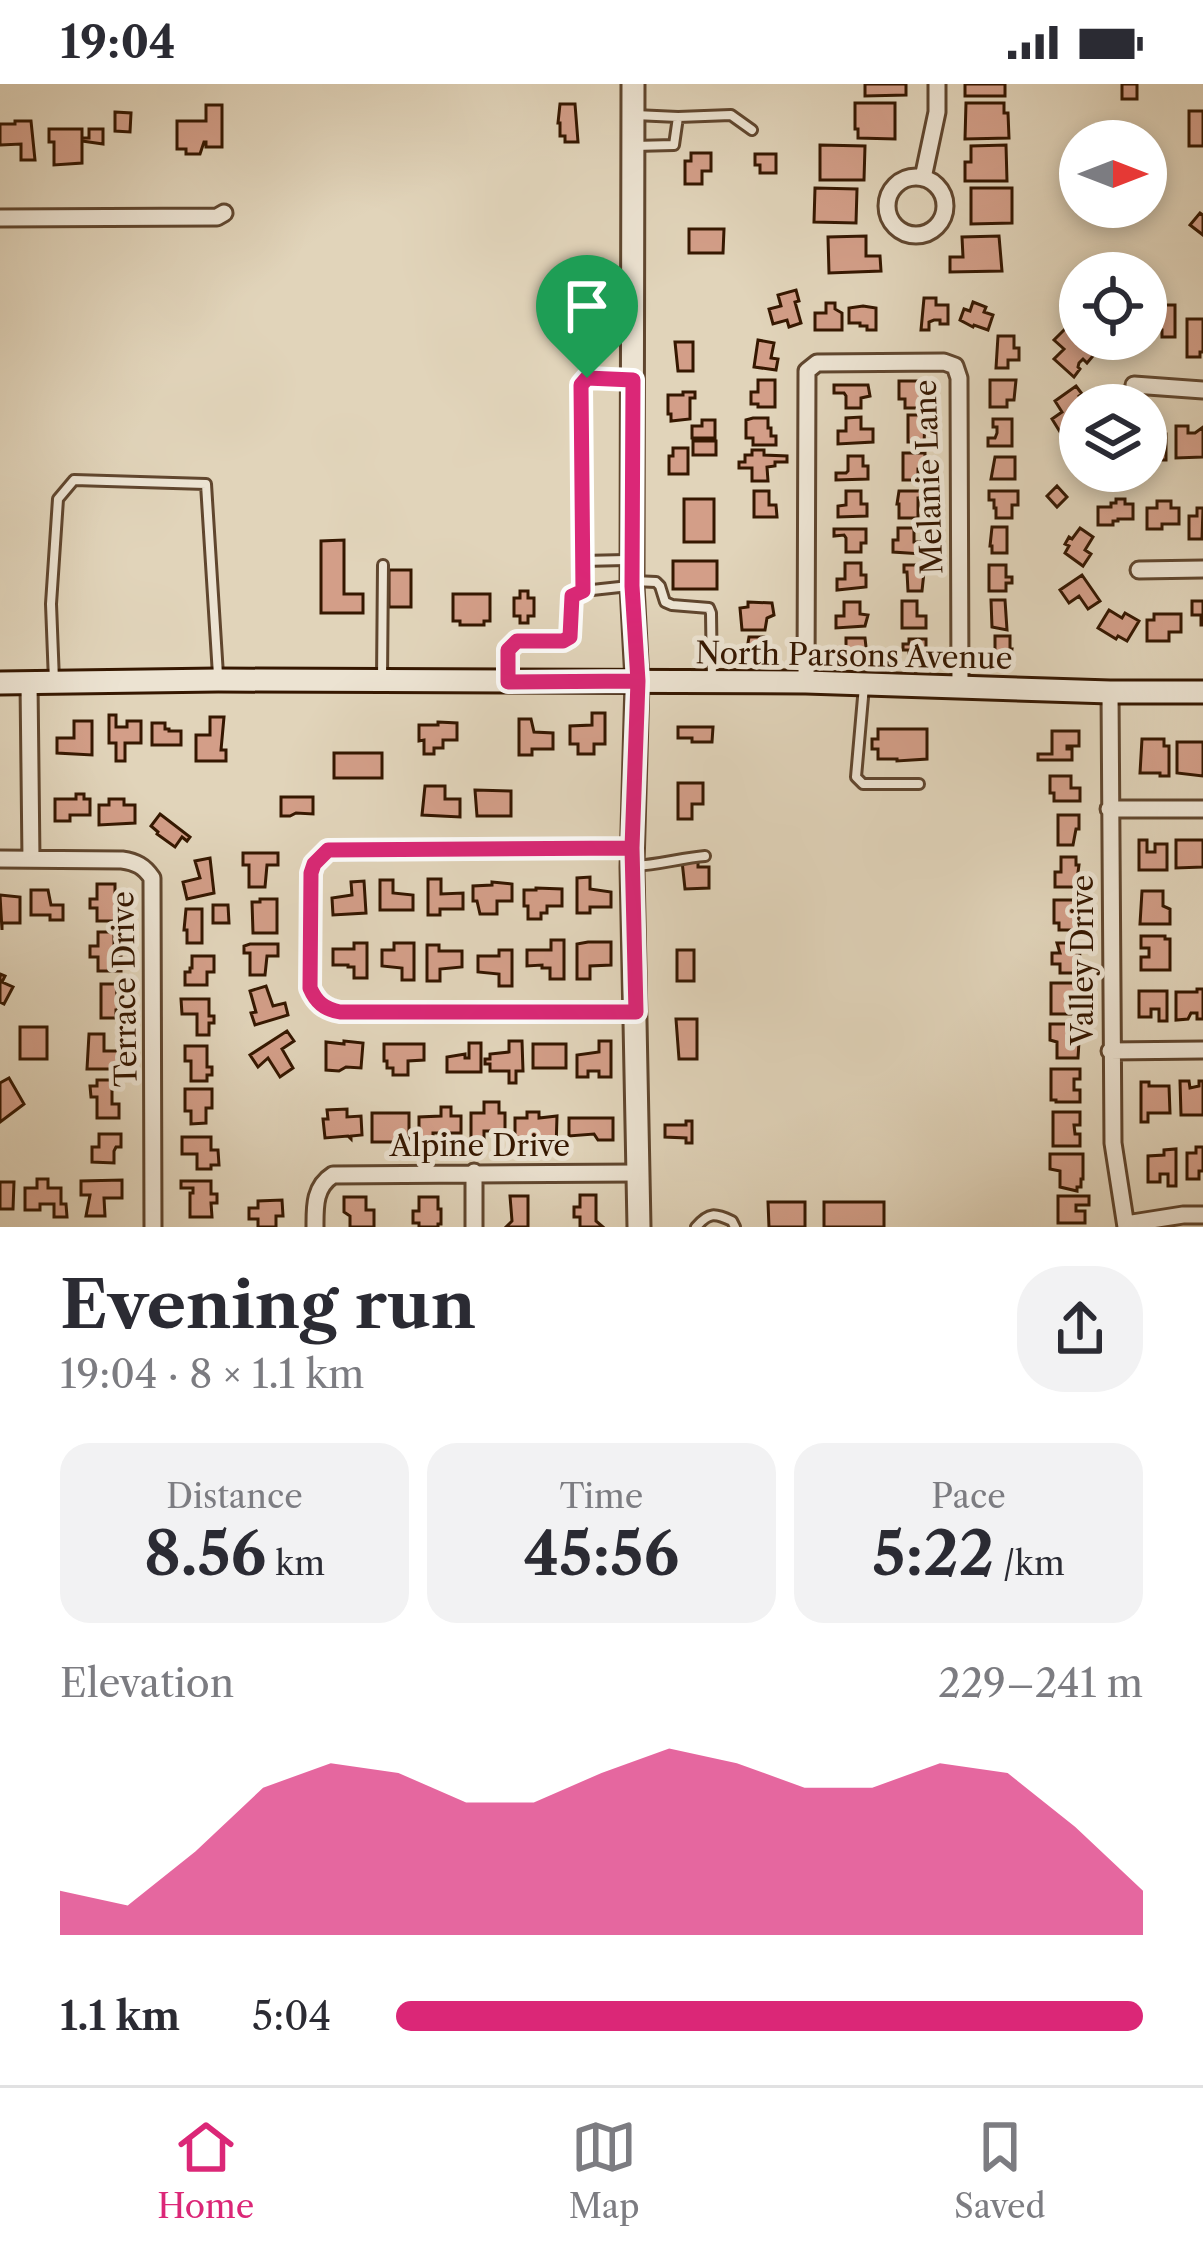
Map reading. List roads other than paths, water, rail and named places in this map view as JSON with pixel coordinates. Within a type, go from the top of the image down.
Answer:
[{"type":"main road","points":[[633,84],[632,576],[638,681],[632,858],[639,1227]]},
{"type":"main road","name":"North Parsons Avenue","points":[[0,683],[806,682],[1203,692]]},
{"type":"street","points":[[923,178],[937,112],[937,84]]},
{"type":"street","points":[[0,218],[217,217],[224,213]]},
{"type":"street","name":"Melanie Lane","points":[[806,682],[807,371],[818,363],[944,362],[955,366],[959,378],[960,687]]},
{"type":"street","points":[[1167,387],[1203,390]]},
{"type":"street","points":[[1139,570],[1203,569]]},
{"type":"street","points":[[29,683],[31,859]]},
{"type":"street","name":"Valley Drive","points":[[1110,692],[1110,1051],[1113,1143],[1126,1225]]},
{"type":"street","points":[[1109,809],[1203,809]]},
{"type":"street","points":[[632,858],[328,850],[311,873],[310,988],[320,1004],[340,1012],[636,1012]]},
{"type":"street","name":"Terrace Drive","points":[[0,859],[134,862],[152,878],[153,1227]]},
{"type":"street","points":[[1110,1051],[1203,1050]]},
{"type":"street","points":[[474,1172],[474,1227]]},
{"type":"street","name":"Alpine Drive","points":[[315,1227],[315,1204],[325,1180],[333,1175],[637,1173]]},
{"type":"street","points":[[1126,1225],[1203,1215]]},
{"type":"lane","points":[[633,115],[731,115],[752,130]]},
{"type":"lane","points":[[633,146],[674,146],[678,117]]},
{"type":"lane","points":[[583,591],[581,385],[587,378],[633,380]]},
{"type":"lane","points":[[54,682],[51,604],[58,499],[74,480],[206,484],[218,680]]},
{"type":"lane","points":[[582,561],[656,582],[664,602],[672,605],[709,608],[712,682]]},
{"type":"lane","points":[[382,565],[382,680]]},
{"type":"lane","points":[[508,682],[508,650],[517,641],[563,641],[570,637],[572,596],[632,576]]},
{"type":"lane","points":[[864,684],[856,777],[863,784],[919,784]]},
{"type":"lane","points":[[632,858],[664,865],[705,856]]},
{"type":"lane","points":[[697,1227],[705,1216],[716,1213],[735,1227]]}]
